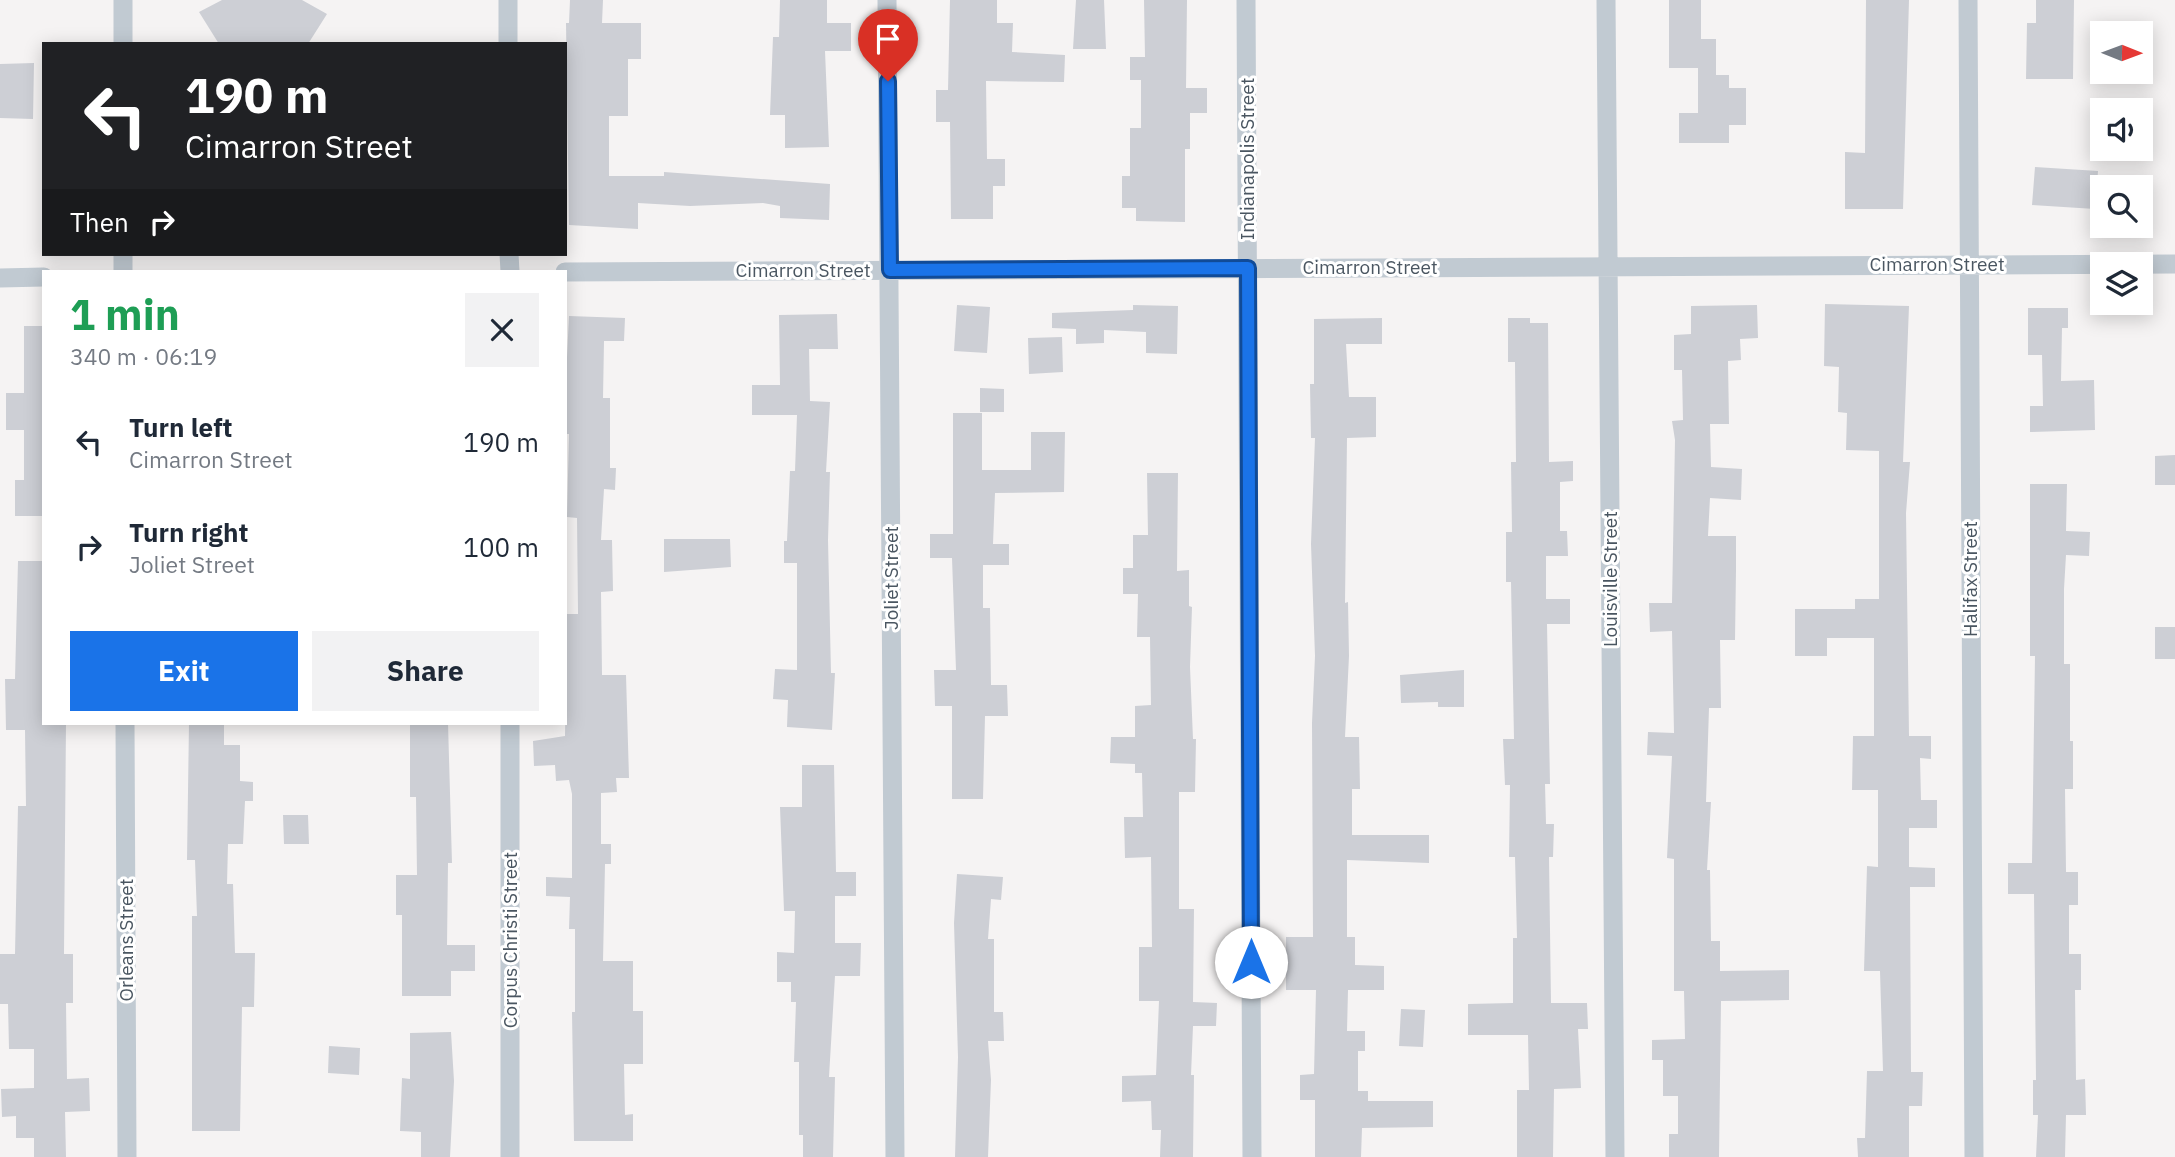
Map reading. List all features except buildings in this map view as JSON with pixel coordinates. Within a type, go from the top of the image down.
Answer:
[{"type":"street","points":[[123,0],[123,42]]},
{"type":"street","points":[[508,0],[508,42]]},
{"type":"street","name":"Joliet Street","points":[[887,0],[895,1157]]},
{"type":"street","name":"Indianapolis Street","points":[[1246,0],[1252,1157]]},
{"type":"street","name":"Louisville Street","points":[[1606,0],[1615,1157]]},
{"type":"street","name":"Halifax Street","points":[[1968,0],[1974,1157]]},
{"type":"street","name":"Cimarron Street","points":[[567,272],[2175,264]]},
{"type":"street","points":[[0,278],[42,277]]},
{"type":"street","name":"Orleans Street","points":[[125,725],[127,1157]]},
{"type":"street","name":"Corpus Christi Street","points":[[510,725],[510,1157]]},
{"type":"route","points":[[888,81],[890,270],[1248,268],[1251,962]]}]
